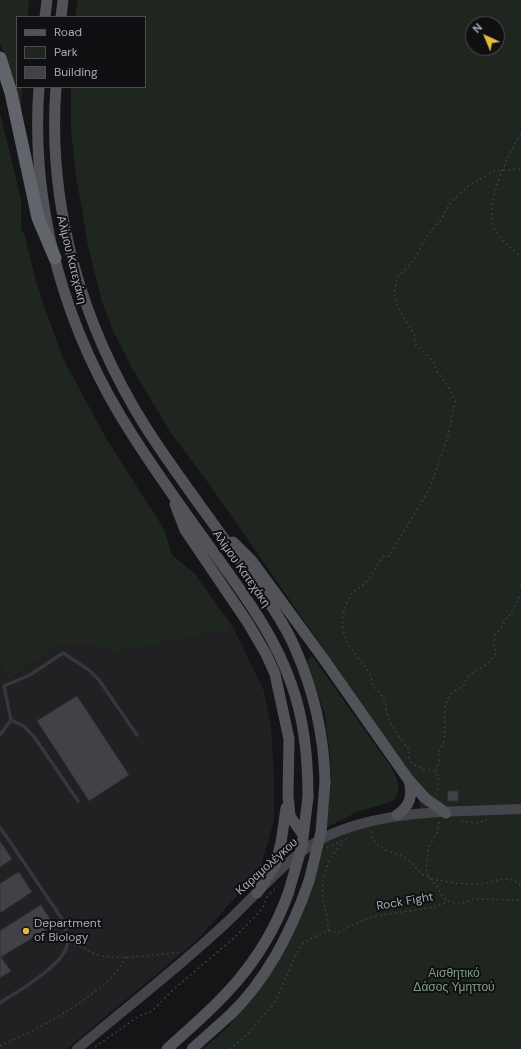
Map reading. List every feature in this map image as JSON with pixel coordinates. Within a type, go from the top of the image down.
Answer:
[{"type":"highway","points":[[0,58],[11,93],[38,218],[55,258]]},
{"type":"main road","points":[[45,16],[46,0]]},
{"type":"main road","points":[[61,16],[63,0]]},
{"type":"main road","name":"Αλίμου Κατεχάκη","points":[[39,88],[38,130],[42,195],[55,258],[69,307],[88,354],[106,391],[133,436],[265,626],[280,655],[295,692],[304,732],[308,766],[308,797],[302,846],[288,894],[268,938],[231,990],[167,1049]]},
{"type":"main road","name":"Αλίμου Κατεχάκη","points":[[56,88],[54,130],[59,192],[71,255],[84,300],[103,349],[126,393],[146,426],[266,598],[295,647],[307,679],[317,713],[323,746],[324,782],[321,832],[309,881],[290,931],[264,974],[231,1014],[192,1049]]},
{"type":"main road","points":[[169,488],[185,530],[248,623],[266,654],[275,674],[289,739],[288,796],[290,816],[300,832],[305,836],[321,839]]},
{"type":"main road","points":[[210,519],[252,561],[323,658],[408,779],[442,817]]},
{"type":"main road","points":[[397,815],[406,809],[410,802],[411,794],[408,779]]},
{"type":"main road","points":[[257,893],[275,864],[281,844],[288,796]]},
{"type":"main road","name":"Καραμολέγκου","points":[[77,1049],[224,925],[296,857],[321,839],[353,826],[397,815],[442,817],[521,809]]},
{"type":"lane","points":[[0,735],[11,720],[4,686],[30,675],[63,653],[89,670],[99,680],[137,735]]},
{"type":"lane","points":[[11,720],[24,726],[35,738],[78,801]]},
{"type":"lane","points":[[0,1003],[46,971],[65,950],[68,944],[66,930],[62,919],[1,829]]},
{"type":"path","points":[[521,134],[503,170],[494,194],[492,218],[495,230],[521,257]]},
{"type":"path","points":[[436,772],[413,765],[409,760],[409,749],[400,740],[388,719],[386,704],[372,684],[370,675],[351,650],[343,633],[342,616],[353,590],[365,583],[382,557],[389,556],[430,488],[448,436],[455,401],[451,390],[437,371],[433,361],[415,344],[414,334],[397,306],[394,293],[397,278],[414,260],[426,237],[440,221],[451,202],[468,186],[494,171],[521,169]]},
{"type":"path","points":[[436,799],[439,782],[436,772],[439,761],[438,752],[444,745],[446,705],[451,695],[461,688],[469,674],[481,669],[493,660],[496,652],[494,645],[495,636],[501,629],[507,617],[510,615],[521,594]]},
{"type":"path","points":[[429,878],[426,870],[429,846],[437,833],[442,817]]},
{"type":"path","points":[[371,828],[372,836],[381,848],[407,858],[417,871],[429,878],[437,886],[440,895],[448,901]]},
{"type":"path","points":[[229,1049],[248,1034],[274,1002],[300,946],[309,939],[328,931],[329,920],[323,899],[322,883],[325,872],[335,850],[350,836]]},
{"type":"path","points":[[327,848],[346,840]]},
{"type":"path","points":[[429,878],[481,884],[496,879],[515,881],[521,886]]},
{"type":"path","points":[[92,1049],[139,1016],[152,1012],[175,988],[234,938],[263,908],[268,896],[279,884]]},
{"type":"path","name":"Rock Fight","points":[[328,931],[340,932],[352,925],[375,916],[436,907],[448,901],[459,904],[475,899],[521,900]]},
{"type":"path","points":[[68,944],[83,946],[101,956],[126,957],[183,951]]},
{"type":"path","points":[[0,1046],[51,1020],[86,997],[113,976],[126,957]]},
{"type":"shaded area","points":[[234,629],[264,691],[271,727],[274,777],[274,820],[260,870],[196,941],[67,1049],[0,1049],[0,663],[9,680],[56,648],[81,643],[116,653]]},
{"type":"green space","points":[[0,0],[29,0],[28,16],[16,16],[16,88],[22,88],[21,114],[7,62],[0,43]]},
{"type":"green space","name":"Αισθητικό Δάσος Υμηττού","points":[[78,0],[521,0],[521,1049],[203,1049],[229,1026],[280,956],[323,841],[346,831],[422,816],[415,780],[209,484],[171,433],[133,370],[113,331],[102,302],[88,246],[75,170],[71,129],[71,88],[146,88],[146,16],[75,16]]},
{"type":"green space","points":[[0,113],[21,199],[21,230],[25,235],[35,278],[64,360],[106,438],[164,529],[172,555],[195,574],[234,629],[116,653],[81,643],[56,648],[9,680],[0,663]]},
{"type":"green space","points":[[312,656],[391,767],[398,784],[398,792],[393,801],[357,812],[326,828],[331,781],[329,747],[325,715],[307,661]]},
{"type":"building","points":[[77,696],[129,775],[89,801],[37,721]]},
{"type":"building","points":[[448,791],[458,791],[458,801],[448,801]]},
{"type":"building","points":[[0,841],[12,859],[0,867]]},
{"type":"building","name":"Department of Biology","points":[[19,872],[32,892],[0,913],[0,884]]},
{"type":"building","name":"Department of Biology","points":[[41,905],[54,925],[1,957],[11,971],[0,978],[0,931]]},
{"type":"place","name":"Department of Biology","points":[[26,931]]}]
